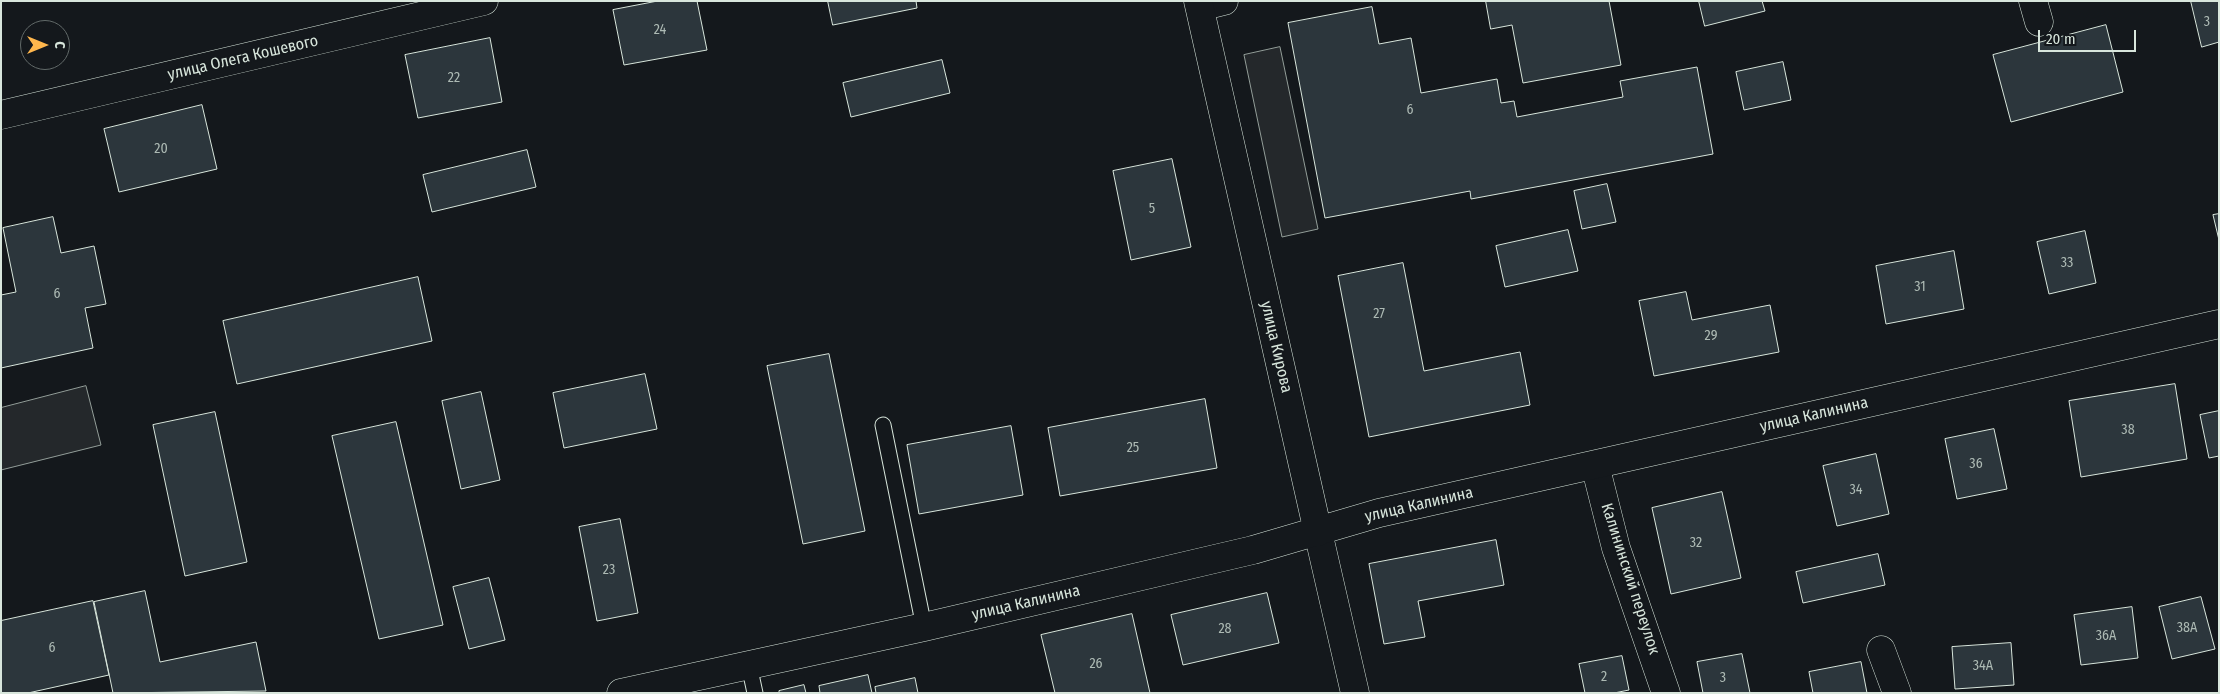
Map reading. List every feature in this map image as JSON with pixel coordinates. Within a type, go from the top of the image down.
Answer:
[{"type":"street","name":"улица Олега Кошевого","points":[[1,114],[484,1]]},
{"type":"street","name":"улица Кирова","points":[[1208,3],[1318,532],[1355,693]]},
{"type":"street","name":"улица Калинина","points":[[622,693],[924,627],[1244,552],[1379,513],[2219,324]]},
{"type":"street","name":"Калининский переулок","points":[[1595,465],[1616,548],[1666,693]]},
{"type":"street","points":[[1881,650],[1897,693]]},
{"type":"lane","points":[[883,425],[924,627]]},
{"type":"lane","points":[[749,665],[756,693]]},
{"type":"shaded area","points":[[1280,47],[1318,229],[1282,237],[1244,55]]},
{"type":"shaded area","points":[[86,386],[101,445],[1,470],[1,408]]},
{"type":"building","points":[[658,1],[697,1],[707,50],[624,65],[613,10]]},
{"type":"building","points":[[828,1],[916,1],[917,8],[833,25]]},
{"type":"building","points":[[1486,1],[1609,1],[1621,65],[1523,83],[1512,25],[1491,29]]},
{"type":"building","points":[[1699,1],[1762,1],[1765,11],[1705,26]]},
{"type":"building","points":[[2191,1],[2219,1],[2219,42],[2202,47]]},
{"type":"building","points":[[1372,7],[1379,44],[1411,38],[1421,93],[1497,79],[1501,103],[1514,101],[1517,117],[1623,97],[1620,81],[1697,67],[1713,154],[1471,199],[1470,191],[1325,218],[1288,23]]},
{"type":"building","points":[[2106,25],[2123,92],[2011,122],[1993,55]]},
{"type":"building","points":[[490,38],[502,102],[418,118],[405,55]]},
{"type":"building","points":[[942,60],[950,93],[851,117],[843,83]]},
{"type":"building","points":[[1783,62],[1791,100],[1744,110],[1736,72]]},
{"type":"building","points":[[202,105],[217,169],[119,192],[104,129]]},
{"type":"building","points":[[527,150],[536,187],[432,212],[423,175]]},
{"type":"building","points":[[1172,159],[1191,247],[1131,260],[1113,171]]},
{"type":"building","points":[[1607,184],[1616,222],[1582,229],[1574,191]]},
{"type":"building","points":[[2219,214],[2219,240],[2213,215]]},
{"type":"building","points":[[53,217],[61,253],[94,246],[106,304],[85,308],[93,348],[1,368],[1,295],[16,292],[3,228]]},
{"type":"building","points":[[1568,230],[1578,271],[1505,287],[1496,246]]},
{"type":"building","points":[[2085,231],[2096,283],[2049,294],[2037,242]]},
{"type":"building","points":[[1954,251],[1964,309],[1886,324],[1876,266]]},
{"type":"building","points":[[1403,263],[1424,371],[1520,352],[1530,405],[1369,437],[1338,276]]},
{"type":"building","points":[[418,277],[432,341],[237,384],[223,321]]},
{"type":"building","points":[[1686,292],[1692,320],[1770,305],[1779,352],[1654,376],[1639,301]]},
{"type":"building","points":[[829,354],[865,531],[803,544],[767,366]]},
{"type":"building","points":[[645,374],[657,429],[564,448],[553,393]]},
{"type":"building","points":[[2175,384],[2187,459],[2081,477],[2069,401]]},
{"type":"building","points":[[481,392],[500,480],[461,489],[442,401]]},
{"type":"building","points":[[1205,399],[1217,468],[1060,496],[1048,428]]},
{"type":"building","points":[[2219,411],[2219,456],[2209,458],[2200,415]]},
{"type":"building","points":[[215,412],[247,562],[185,576],[153,425]]},
{"type":"building","points":[[396,422],[443,625],[379,639],[332,436]]},
{"type":"building","points":[[1011,426],[1023,495],[919,514],[907,445]]},
{"type":"building","points":[[1994,429],[2007,489],[1957,499],[1945,439]]},
{"type":"building","points":[[1876,454],[1889,514],[1837,526],[1823,466]]},
{"type":"building","points":[[1722,492],[1741,578],[1671,594],[1652,508]]},
{"type":"building","points":[[620,519],[638,613],[597,621],[579,527]]},
{"type":"building","points":[[1496,540],[1504,585],[1418,601],[1425,637],[1384,644],[1369,564]]},
{"type":"building","points":[[1878,554],[1885,585],[1803,603],[1796,572]]},
{"type":"building","points":[[489,578],[505,640],[469,649],[453,587]]},
{"type":"building","points":[[145,591],[160,662],[256,642],[266,691],[113,693],[94,602]]},
{"type":"building","points":[[1267,593],[1279,643],[1183,665],[1171,615]]},
{"type":"building","points":[[2201,597],[2215,649],[2172,659],[2159,607]]},
{"type":"building","points":[[93,601],[109,675],[28,693],[1,693],[1,621]]},
{"type":"building","points":[[2132,607],[2138,658],[2081,665],[2074,615]]},
{"type":"building","points":[[1132,614],[1150,693],[1055,693],[1041,635]]},
{"type":"building","points":[[2011,643],[2014,685],[1955,689],[1952,647]]},
{"type":"building","points":[[1742,654],[1750,693],[1703,693],[1697,662]]},
{"type":"building","points":[[1622,656],[1629,690],[1614,693],[1585,693],[1579,664]]},
{"type":"building","points":[[1861,662],[1867,693],[1813,693],[1809,672]]},
{"type":"building","points":[[868,675],[872,693],[820,693],[819,686]]},
{"type":"building","points":[[915,678],[918,693],[876,693],[875,687]]},
{"type":"building","points":[[804,685],[806,693],[779,693],[779,691]]}]
